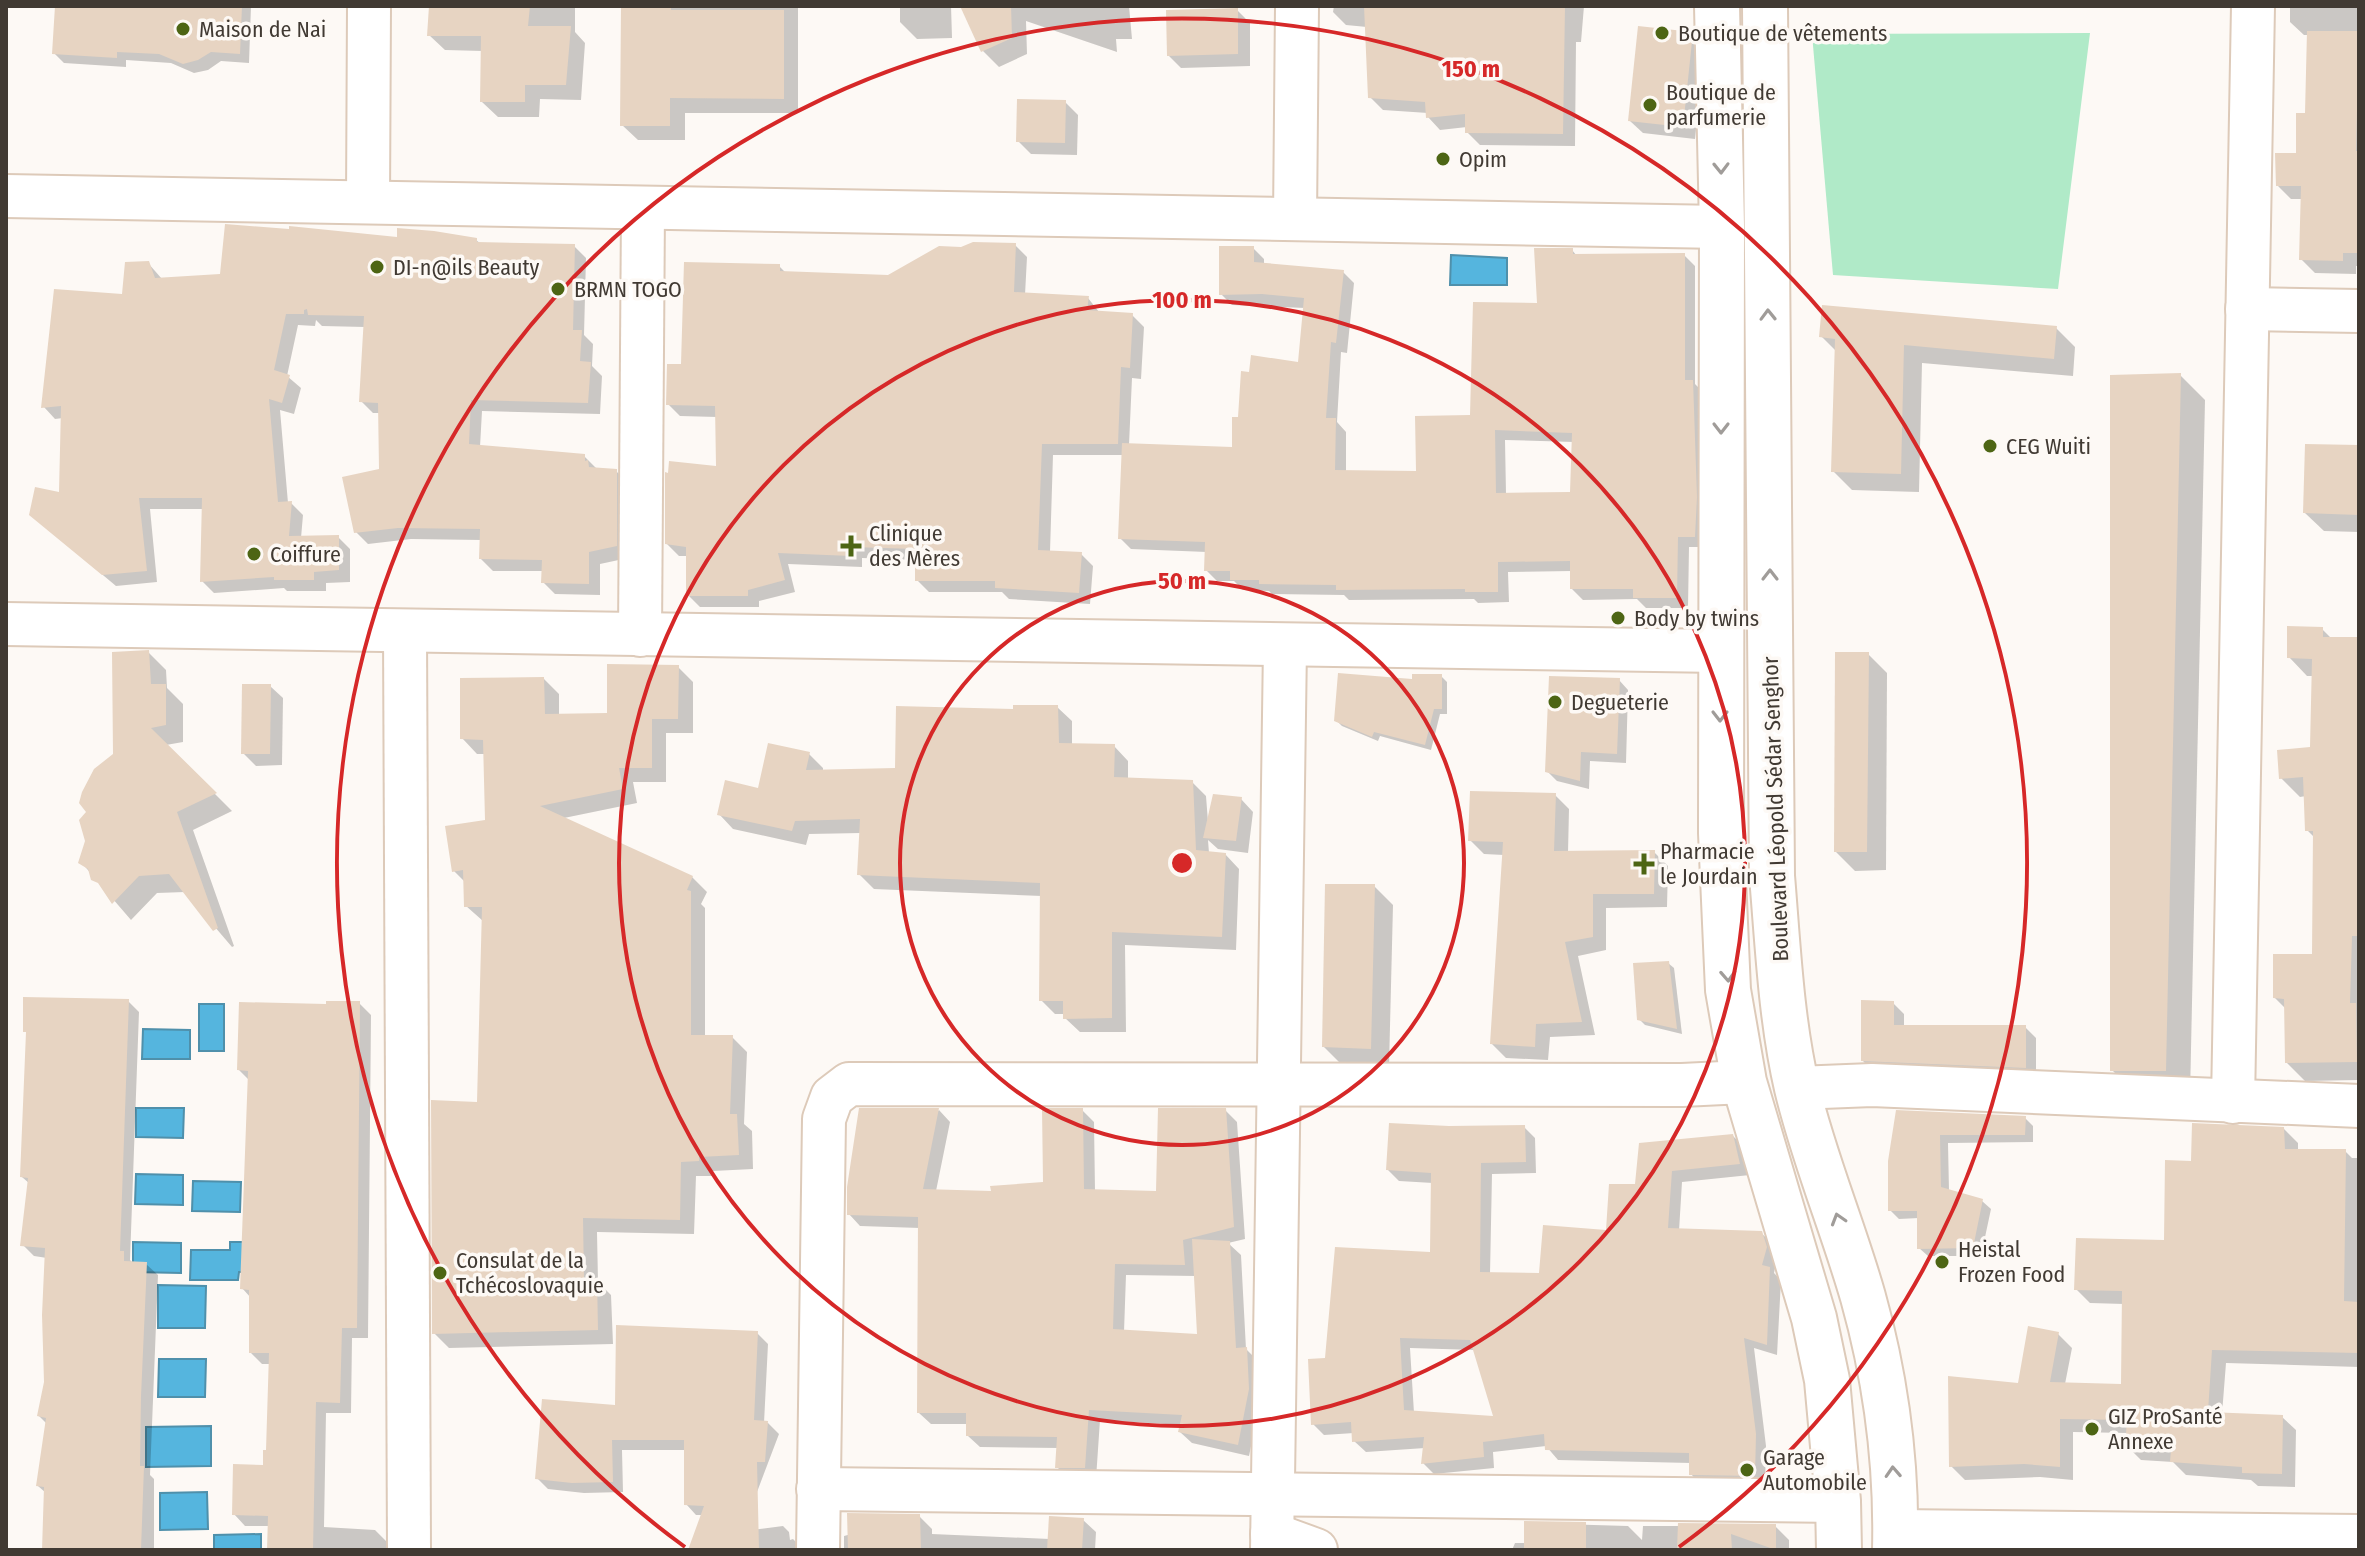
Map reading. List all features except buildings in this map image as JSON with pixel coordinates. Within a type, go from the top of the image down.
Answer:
[{"type":"main road","points":[[1717,6],[1722,227],[1721,833],[1728,990],[1744,1082],[1814,1318],[1827,1380],[1838,1501],[1839,1550]]},
{"type":"main road","name":"Boulevard Léopold Sédar Senghor","points":[[1765,6],[1772,876],[1781,987],[1797,1088],[1863,1298],[1879,1362],[1893,1463],[1896,1541]]},
{"type":"street","points":[[368,202],[369,6]]},
{"type":"street","points":[[1295,219],[1297,6]]},
{"type":"street","points":[[2233,1102],[2253,6]]},
{"type":"street","points":[[6,196],[1722,227]]},
{"type":"street","points":[[640,635],[643,208]]},
{"type":"street","points":[[2247,309],[2359,311]]},
{"type":"street","points":[[6,624],[1720,651]]},
{"type":"street","points":[[405,631],[409,1550]]},
{"type":"street","points":[[1273,1526],[1285,646]]},
{"type":"street","points":[[818,1550],[824,1119],[832,1097],[849,1084],[1682,1085],[1744,1082]]},
{"type":"street","points":[[1797,1088],[1872,1085],[2359,1106]]},
{"type":"street","points":[[818,1489],[1273,1526],[1838,1501]]},
{"type":"street","points":[[1273,1526],[1316,1550]]},
{"type":"street","points":[[1896,1541],[2359,1536]]},
{"type":"green space","points":[[2090,33],[2058,289],[1833,275],[1812,34]]},
{"type":"water","points":[[1451,255],[1507,258],[1507,285],[1450,285]]},
{"type":"water","points":[[199,1004],[224,1004],[224,1051],[199,1051]]},
{"type":"water","points":[[143,1029],[190,1030],[190,1059],[142,1059]]},
{"type":"water","points":[[136,1108],[184,1108],[183,1138],[136,1137]]},
{"type":"water","points":[[136,1174],[183,1175],[183,1205],[135,1204]]},
{"type":"water","points":[[193,1181],[241,1182],[240,1212],[192,1211]]},
{"type":"water","points":[[133,1242],[181,1243],[181,1273],[133,1272]]},
{"type":"water","points":[[230,1242],[278,1242],[277,1271],[239,1272],[238,1280],[190,1280],[191,1250],[230,1250]]},
{"type":"water","points":[[158,1285],[206,1286],[205,1328],[158,1328]]},
{"type":"water","points":[[159,1359],[206,1359],[205,1397],[158,1397]]},
{"type":"water","points":[[211,1426],[211,1466],[146,1467],[146,1427]]},
{"type":"water","points":[[207,1492],[208,1529],[160,1530],[160,1493]]},
{"type":"water","points":[[261,1534],[261,1550],[214,1550],[214,1535]]},
{"type":"place","name":"Maison de Nai","points":[[183,29]]},
{"type":"place","name":"Boutique de vêtements","points":[[1662,33]]},
{"type":"place","name":"Boutique de parfumerie","points":[[1650,105]]},
{"type":"place","name":"Opim","points":[[1443,159]]},
{"type":"place","name":"DI-n@ils Beauty","points":[[377,267]]},
{"type":"place","name":"BRMN TOGO","points":[[558,289]]},
{"type":"place","name":"CEG Wuiti","points":[[1990,446]]},
{"type":"place","name":"Clinique des Mères","points":[[851,546]]},
{"type":"place","name":"Coiffure","points":[[254,554]]},
{"type":"place","name":"Body by twins","points":[[1618,618]]},
{"type":"place","name":"Degueterie","points":[[1555,702]]},
{"type":"place","name":"Pharmacie le Jourdain","points":[[1644,864]]},
{"type":"place","name":"Heistal Frozen Food","points":[[1942,1262]]},
{"type":"place","name":"Consulat de la Tchécoslovaquie","points":[[440,1273]]},
{"type":"place","name":"GIZ ProSanté Annexe","points":[[2092,1429]]},
{"type":"place","name":"Garage Automobile","points":[[1747,1470]]}]
